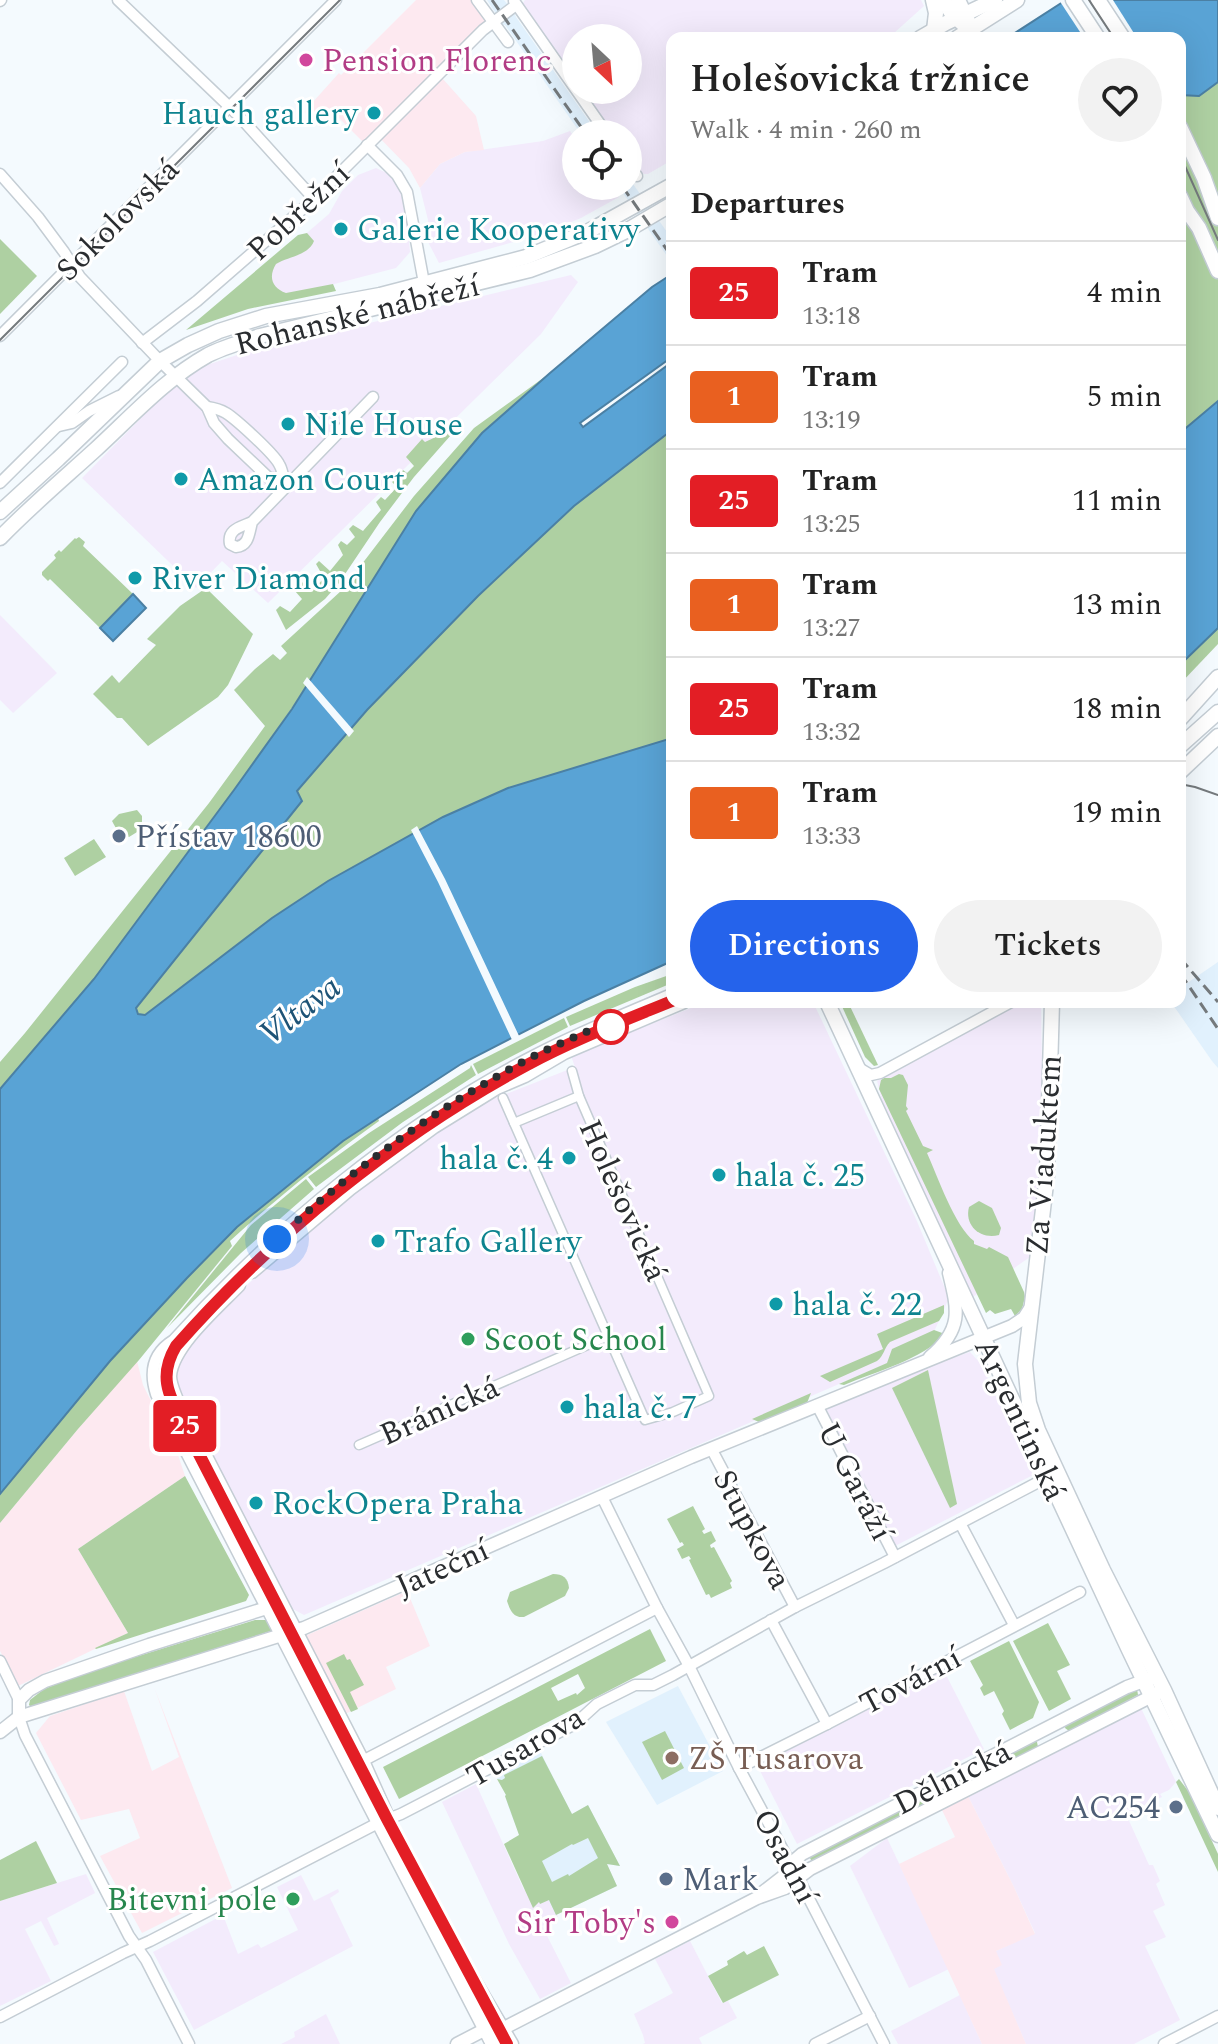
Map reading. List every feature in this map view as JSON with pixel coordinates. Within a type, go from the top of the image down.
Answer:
[{"type":"main road","points":[[933,0],[936,13],[934,30]]},
{"type":"main road","points":[[943,0],[961,16]]},
{"type":"main road","points":[[958,0],[964,32]]},
{"type":"main road","points":[[930,32],[995,0]]},
{"type":"main road","points":[[967,32],[1017,0]]},
{"type":"main road","points":[[1073,0],[1094,32]]},
{"type":"main road","points":[[1098,0],[1119,32]]},
{"type":"main road","points":[[1186,140],[1217,216]]},
{"type":"main road","name":"Rohanské nábřeží","points":[[0,512],[160,361],[207,336],[295,309],[380,295],[526,257],[559,245],[666,188]]},
{"type":"main road","name":"Rohanské nábřeží","points":[[0,538],[176,377],[210,354],[260,336],[553,262],[595,246],[666,208]]},
{"type":"main road","points":[[1186,209],[1199,228],[1218,271]]},
{"type":"main road","points":[[1186,712],[1218,677]]},
{"type":"main road","points":[[1186,741],[1218,712]]},
{"type":"main road","points":[[1186,766],[1218,736]]},
{"type":"main road","name":"Argentinská","points":[[830,1008],[1144,1680],[1159,1689],[1218,1835]]},
{"type":"main road","name":"Za Viaduktem","points":[[1031,1307],[1047,1175],[1052,1008]]},
{"type":"main road","name":"Argentinská","points":[[1031,1307],[1025,1378],[1031,1413],[1112,1590],[1218,1808]]},
{"type":"street","points":[[118,0],[239,116],[314,199]]},
{"type":"street","name":"Sokolovská","points":[[0,336],[336,0]]},
{"type":"street","points":[[477,0],[508,42]]},
{"type":"street","points":[[513,2],[597,120]]},
{"type":"street","name":"Pobřežní","points":[[142,343],[197,301],[314,199],[490,19],[513,2]]},
{"type":"street","points":[[367,145],[397,175],[407,192],[424,283]]},
{"type":"street","points":[[0,174],[38,217],[80,277],[207,407],[214,423],[235,446],[269,478],[285,481]]},
{"type":"street","points":[[0,483],[122,362]]},
{"type":"street","points":[[57,426],[72,423],[128,391]]},
{"type":"street","points":[[252,522],[285,481],[373,397]]},
{"type":"street","points":[[207,407],[223,411],[251,435],[281,466],[285,481]]},
{"type":"street","points":[[512,2044],[456,1949],[397,1837],[349,1768],[176,1431],[154,1384],[154,1366],[165,1347],[226,1286],[289,1228],[391,1145],[440,1111],[527,1060],[666,998]]},
{"type":"street","points":[[491,2044],[384,1821],[363,1761],[177,1400],[171,1384],[171,1369],[179,1352],[194,1333],[245,1279],[391,1157],[497,1088],[534,1072],[564,1053],[670,1008]]},
{"type":"street","points":[[859,1068],[866,1074],[880,1073],[1000,1008]]},
{"type":"street","name":"Holešovická","points":[[572,1071],[579,1096],[709,1396],[645,1420],[608,1336]]},
{"type":"street","points":[[514,1123],[579,1096]]},
{"type":"street","points":[[503,1098],[608,1336]]},
{"type":"street","name":"Jateční","points":[[921,1363],[941,1346],[955,1320],[956,1302],[943,1250]]},
{"type":"street","name":"Jateční","points":[[0,1732],[19,1717],[296,1630],[691,1457],[984,1338],[1019,1321],[1031,1307]]},
{"type":"street","name":"Bránická","points":[[359,1445],[608,1336]]},
{"type":"street","name":"U Garáží","points":[[817,1405],[895,1557]]},
{"type":"street","name":"Stupkova","points":[[712,1450],[795,1607]]},
{"type":"street","name":"Tusarova","points":[[0,2017],[575,1724],[597,1704],[635,1685],[653,1685],[795,1607],[1048,1477]]},
{"type":"street","name":"Osadní","points":[[602,1497],[739,1768],[884,2044]]},
{"type":"street","points":[[960,1523],[1014,1625]]},
{"type":"street","name":"Tovární","points":[[739,1768],[1080,1592]]},
{"type":"street","points":[[19,1700],[45,1681],[282,1603]]},
{"type":"street","name":"Tusarova","points":[[349,1768],[657,1608]]},
{"type":"street","points":[[771,1620],[827,1724]]},
{"type":"street","points":[[0,1661],[19,1700],[19,1717],[32,1749],[189,2044]]},
{"type":"street","name":"Dělnická","points":[[757,1898],[784,1876],[802,1854],[1144,1680]]},
{"type":"street","name":"Dělnická","points":[[457,2044],[484,2030],[504,2028],[757,1898],[779,1891],[810,1869],[1159,1689]]},
{"type":"street","points":[[1053,1725],[1061,1741]]},
{"type":"street","points":[[815,2044],[870,2016]]},
{"type":"street","points":[[1164,2044],[1218,2016]]},
{"type":"street","name":"Dělnická","points":[[491,2044],[504,2028]]},
{"type":"shaded area","points":[[416,0],[473,0],[488,20],[442,78],[476,116],[484,150],[465,152],[440,164],[420,188],[409,168],[374,132],[363,142],[334,113],[320,127],[304,112],[339,73],[341,75]]},
{"type":"shaded area","points":[[487,0],[504,0],[562,83],[562,104],[577,104],[588,120],[571,120]]},
{"type":"shaded area","points":[[525,0],[921,0],[924,6],[895,32],[666,32],[666,164],[648,174],[642,174],[642,120],[595,120],[585,104],[642,104],[642,24],[562,24],[562,69],[521,6]]},
{"type":"shaded area","points":[[562,134],[562,200],[614,200],[542,234],[439,263],[428,242],[428,220],[420,188],[440,164],[465,152],[543,141]]},
{"type":"shaded area","points":[[376,168],[391,175],[400,187],[406,208],[410,252],[396,268],[292,295],[274,291],[268,275],[280,256],[329,214],[342,191],[358,175]]},
{"type":"shaded area","points":[[642,197],[666,231],[666,254],[628,200],[642,200]]},
{"type":"shaded area","points":[[571,275],[578,282],[541,334],[268,603],[222,561],[196,588],[82,478],[165,394],[195,369],[243,353]]},
{"type":"shaded area","points":[[0,615],[57,673],[13,713],[0,700]]},
{"type":"shaded area","points":[[1218,962],[1218,1068],[1175,1008],[1186,1008],[1186,984]]},
{"type":"shaded area","points":[[691,1008],[816,1008],[916,1219],[949,1298],[933,1334],[911,1353],[304,1615],[291,1608],[185,1406],[175,1374],[180,1357],[230,1301],[308,1228],[352,1192],[452,1121],[493,1099],[575,1067],[571,1056]]},
{"type":"shaded area","points":[[1007,1008],[1041,1008],[1043,1137],[1030,1257],[973,1297],[882,1101],[877,1081]]},
{"type":"shaded area","points":[[970,1352],[981,1364],[1033,1475],[895,1546],[826,1409]]},
{"type":"shaded area","points":[[137,1361],[143,1385],[178,1455],[185,1476],[78,1549],[128,1633],[18,1686],[0,1651],[0,1523]]},
{"type":"shaded area","points":[[407,1591],[430,1646],[386,1667],[396,1689],[343,1715],[305,1636]]},
{"type":"shaded area","points":[[943,1669],[984,1749],[797,1844],[757,1765]]},
{"type":"shaded area","name":"ZŠ Tusarova","points":[[678,1686],[723,1771],[657,1805],[606,1722]]},
{"type":"shaded area","points":[[154,1687],[232,1888],[142,1933],[100,1856],[140,1838],[129,1809],[81,1820],[36,1733],[50,1716],[124,1691],[152,1771],[179,1757]]},
{"type":"shaded area","points":[[1141,1708],[1176,1782],[1160,1794],[1162,1797],[1126,1814],[1149,1865],[1153,1865],[1160,1881],[1156,1884],[1165,1905],[1153,1911],[1166,1937],[1145,1946],[1180,2020],[1134,2044],[1026,2044],[993,1969],[996,1951],[1035,1933],[968,1796]]},
{"type":"shaded area","points":[[540,1751],[572,1814],[588,1805],[620,1866],[607,1864],[617,1886],[556,1915],[495,1774]]},
{"type":"shaded area","points":[[476,1784],[524,1890],[540,1883],[558,1917],[542,1926],[571,1983],[540,1999],[509,1944],[442,1802]]},
{"type":"shaded area","points":[[968,1796],[1035,1934],[996,1951],[1002,1965],[994,1969],[1026,2044],[982,2044],[899,1864],[955,1837],[942,1810]]},
{"type":"shaded area","points":[[887,1838],[949,1969],[909,1988],[850,1866]]},
{"type":"shaded area","points":[[86,1874],[95,1893],[47,1918],[59,1944],[54,1946],[41,1921],[25,1929],[51,1981],[0,2006],[0,1901]]},
{"type":"shaded area","points":[[301,1875],[314,1901],[338,1889],[339,1892],[330,1898],[353,1946],[194,2030],[153,1952],[223,1915],[238,1954],[258,1944],[261,1948],[298,1930],[277,1887]]},
{"type":"shaded area","points":[[690,1941],[722,2003],[728,2001],[737,2018],[699,2038],[702,2044],[643,2044],[643,2035],[634,2014],[673,1993],[655,1959]]},
{"type":"shaded area","points":[[960,1995],[982,2044],[898,2044],[891,2031]]},
{"type":"shaded area","points":[[326,2014],[340,2044],[281,2044],[295,2037],[294,2032]]},
{"type":"green space","points":[[1218,82],[1218,401],[1186,428],[1186,95],[1199,96]]},
{"type":"green space","points":[[307,233],[314,241],[311,246],[303,253],[276,264],[272,273],[273,282],[286,293],[333,284],[336,291],[248,309],[186,330],[298,235]]},
{"type":"green space","points":[[0,239],[37,276],[0,314]]},
{"type":"green space","points":[[550,373],[482,433],[354,611],[292,708],[234,790],[94,979],[0,1089],[0,1062],[209,803],[265,726],[234,690],[273,654],[280,660],[287,653],[281,646],[342,590],[414,496],[474,428]]},
{"type":"green space","points":[[447,430],[451,435],[414,477],[339,583],[325,599],[286,630],[276,610],[280,606],[290,612],[302,599],[295,591],[303,582],[313,590],[324,578],[316,564],[319,561],[330,571],[343,555],[338,545],[341,541],[347,545],[355,537],[349,529],[353,525],[363,531],[381,510],[376,502],[381,497],[385,500],[397,487],[392,482],[403,470],[407,473],[414,466],[406,457],[422,439],[425,442],[440,437]]},
{"type":"green space","points":[[666,435],[666,740],[508,788],[443,817],[328,881],[272,918],[145,1016],[138,1014],[136,1008],[301,801],[297,791],[367,710],[478,596],[574,506]]},
{"type":"green space","points":[[79,537],[85,542],[83,546],[133,594],[100,628],[50,579],[48,581],[42,575],[56,558],[54,555]]},
{"type":"green space","points":[[206,588],[253,634],[228,685],[218,697],[148,746],[122,718],[117,718],[93,694],[112,675],[119,683],[156,645],[147,639],[180,606]]},
{"type":"green space","points":[[1218,628],[1218,644],[1186,678],[1186,659]]},
{"type":"green space","points":[[137,810],[142,816],[142,829],[129,837],[118,832],[112,821],[119,814]]},
{"type":"green space","points":[[94,839],[106,857],[75,876],[64,858]]},
{"type":"green space","points":[[666,976],[666,986],[570,1026],[566,1017]]},
{"type":"green space","points":[[843,1008],[851,1008],[878,1065],[874,1066],[865,1057]]},
{"type":"green space","points":[[564,1018],[568,1027],[478,1074],[473,1064]]},
{"type":"green space","points":[[471,1065],[476,1075],[403,1122],[316,1187],[308,1177],[369,1133],[470,1068]]},
{"type":"green space","points":[[903,1075],[908,1085],[906,1111],[923,1146],[933,1150],[927,1153],[960,1224],[974,1244],[989,1247],[1008,1257],[1025,1297],[1022,1309],[1015,1316],[1011,1309],[995,1314],[990,1310],[986,1313],[879,1089],[881,1080]]},
{"type":"green space","points":[[378,1118],[379,1121],[340,1149],[230,1241],[232,1246],[0,1523],[0,1494],[110,1361],[187,1278],[237,1227],[343,1141]]},
{"type":"green space","points":[[306,1179],[314,1189],[241,1253],[167,1328],[251,1225]]},
{"type":"green space","points":[[979,1201],[992,1208],[1001,1228],[999,1235],[980,1233],[972,1226],[969,1207]]},
{"type":"green space","points":[[944,1305],[939,1321],[890,1342],[877,1361],[830,1382],[820,1376],[883,1349],[877,1334]]},
{"type":"green space","points":[[934,1330],[945,1334],[912,1358],[844,1385],[839,1384],[887,1363],[892,1349]]},
{"type":"green space","points":[[928,1370],[957,1504],[950,1508],[892,1388]]},
{"type":"green space","points":[[811,1393],[807,1403],[766,1421],[752,1419]]},
{"type":"green space","points":[[185,1476],[249,1595],[246,1601],[96,1649],[128,1633],[78,1549]]},
{"type":"green space","points":[[693,1506],[705,1529],[702,1531],[704,1534],[711,1531],[716,1541],[710,1545],[711,1548],[714,1547],[732,1581],[732,1588],[711,1598],[709,1594],[706,1595],[689,1556],[682,1559],[677,1549],[684,1545],[667,1519]]},
{"type":"green space","points":[[553,1574],[566,1579],[569,1588],[565,1596],[524,1617],[512,1613],[507,1601],[510,1592]]},
{"type":"green space","points":[[255,1620],[269,1620],[271,1631],[31,1707],[29,1705],[30,1700],[44,1689],[93,1670]]},
{"type":"green space","points":[[1048,1623],[1070,1665],[1057,1671],[1071,1699],[1049,1711],[1013,1641]]},
{"type":"green space","points":[[650,1629],[666,1661],[399,1799],[383,1767]],"holes":[[[578,1674],[585,1688],[577,1695],[558,1701],[551,1688]]]},
{"type":"green space","points":[[1009,1641],[1039,1702],[1033,1718],[1010,1730],[994,1691],[984,1696],[980,1688],[983,1685],[970,1661]]},
{"type":"green space","points":[[344,1654],[364,1685],[350,1692],[358,1709],[351,1712],[326,1663]]},
{"type":"green space","points":[[1137,1689],[1138,1695],[1069,1731],[1065,1728],[1066,1723]]},
{"type":"green space","points":[[665,1731],[684,1768],[662,1780],[642,1742]]},
{"type":"green space","points":[[1034,1739],[1038,1747],[812,1862],[809,1856]]},
{"type":"green space","points":[[542,1756],[572,1814],[588,1805],[620,1866],[607,1864],[617,1886],[556,1915],[549,1900],[539,1902],[533,1908],[504,1844],[519,1835],[506,1795],[497,1779],[502,1780],[504,1775]],"holes":[[[588,1838],[598,1858],[569,1876],[552,1882],[542,1861]]]},
{"type":"green space","points":[[1179,1779],[1189,1792],[1218,1854],[1218,1872],[1176,1782]]},
{"type":"green space","points":[[36,1841],[57,1883],[0,1901],[0,1860]]},
{"type":"green space","points":[[764,1946],[779,1975],[723,2003],[708,1976],[744,1951],[747,1955]]},
{"type":"water","points":[[1066,0],[1218,0],[1218,82],[1199,96],[1186,95],[1186,32],[1016,32]]},
{"type":"water","name":"Vltava","points":[[666,278],[666,361],[580,423],[583,427],[666,366],[666,435],[574,506],[478,596],[367,710],[297,791],[302,801],[136,1008],[138,1014],[145,1015],[272,918],[328,881],[443,817],[508,788],[666,740],[666,964],[584,1001],[461,1064],[343,1141],[237,1227],[187,1278],[110,1361],[0,1494],[0,1089],[94,979],[234,790],[292,709],[416,511],[482,433]]},
{"type":"water","points":[[1218,401],[1218,628],[1186,659],[1186,428]]},
{"type":"water","points":[[133,594],[146,608],[113,641],[100,628]]},
{"type":"pier","points":[[1059,0],[1113,0],[1133,32],[1080,32]]},
{"type":"pier","points":[[307,677],[354,731],[349,737],[303,683]]},
{"type":"pier","points":[[417,826],[520,1038],[513,1042],[411,830]]},
{"type":"tram line","points":[[0,340],[340,0]]},
{"type":"tram line","points":[[1089,0],[1110,32]]},
{"type":"tram line","points":[[1186,168],[1218,240]]},
{"type":"tram line","points":[[1186,785],[1218,795]]},
{"type":"tram line","points":[[500,2044],[167,1403],[160,1382],[160,1369],[167,1349],[236,1276],[325,1197],[393,1144],[464,1096],[538,1054],[666,998]]},
{"type":"tram line","name":"25","points":[[507,2044],[185,1427],[168,1392],[166,1368],[176,1346],[222,1297],[280,1242],[361,1173],[468,1099],[529,1064],[666,1004]]},
{"type":"railway","points":[[492,0],[576,120]]},
{"type":"railway","points":[[632,200],[666,248]]},
{"type":"railway","points":[[1186,965],[1218,1002]]},
{"type":"railway","points":[[1186,982],[1218,1029]]},
{"type":"place","name":"Pension Florenc","points":[[306,60]]},
{"type":"place","name":"Hauch gallery","points":[[374,113]]},
{"type":"place","name":"Galerie Kooperativy","points":[[341,229]]},
{"type":"place","name":"Nile House","points":[[288,424]]},
{"type":"place","name":"Amazon Court","points":[[181,479]]},
{"type":"place","name":"River Diamond","points":[[135,578]]},
{"type":"place","name":"Přístav 18600","points":[[119,836]]},
{"type":"place","name":"hala č. 4","points":[[569,1158]]},
{"type":"place","name":"hala č. 25","points":[[719,1175]]},
{"type":"place","name":"Trafo Gallery","points":[[378,1241]]},
{"type":"place","name":"hala č. 22","points":[[776,1304]]},
{"type":"place","name":"Scoot School","points":[[468,1339]]},
{"type":"place","name":"hala č. 7","points":[[567,1407]]},
{"type":"place","name":"RockOpera Praha","points":[[256,1503]]},
{"type":"place","name":"ZŠ Tusarova","points":[[672,1758]]},
{"type":"place","name":"AC254","points":[[1176,1807]]},
{"type":"place","name":"Mark","points":[[666,1879]]},
{"type":"place","name":"Bitevni pole","points":[[293,1899]]},
{"type":"place","name":"Sir Toby's","points":[[672,1922]]},
{"type":"route","points":[[277,1239],[358,1170],[440,1111],[553,1047],[609,1022],[611,1027]]}]
